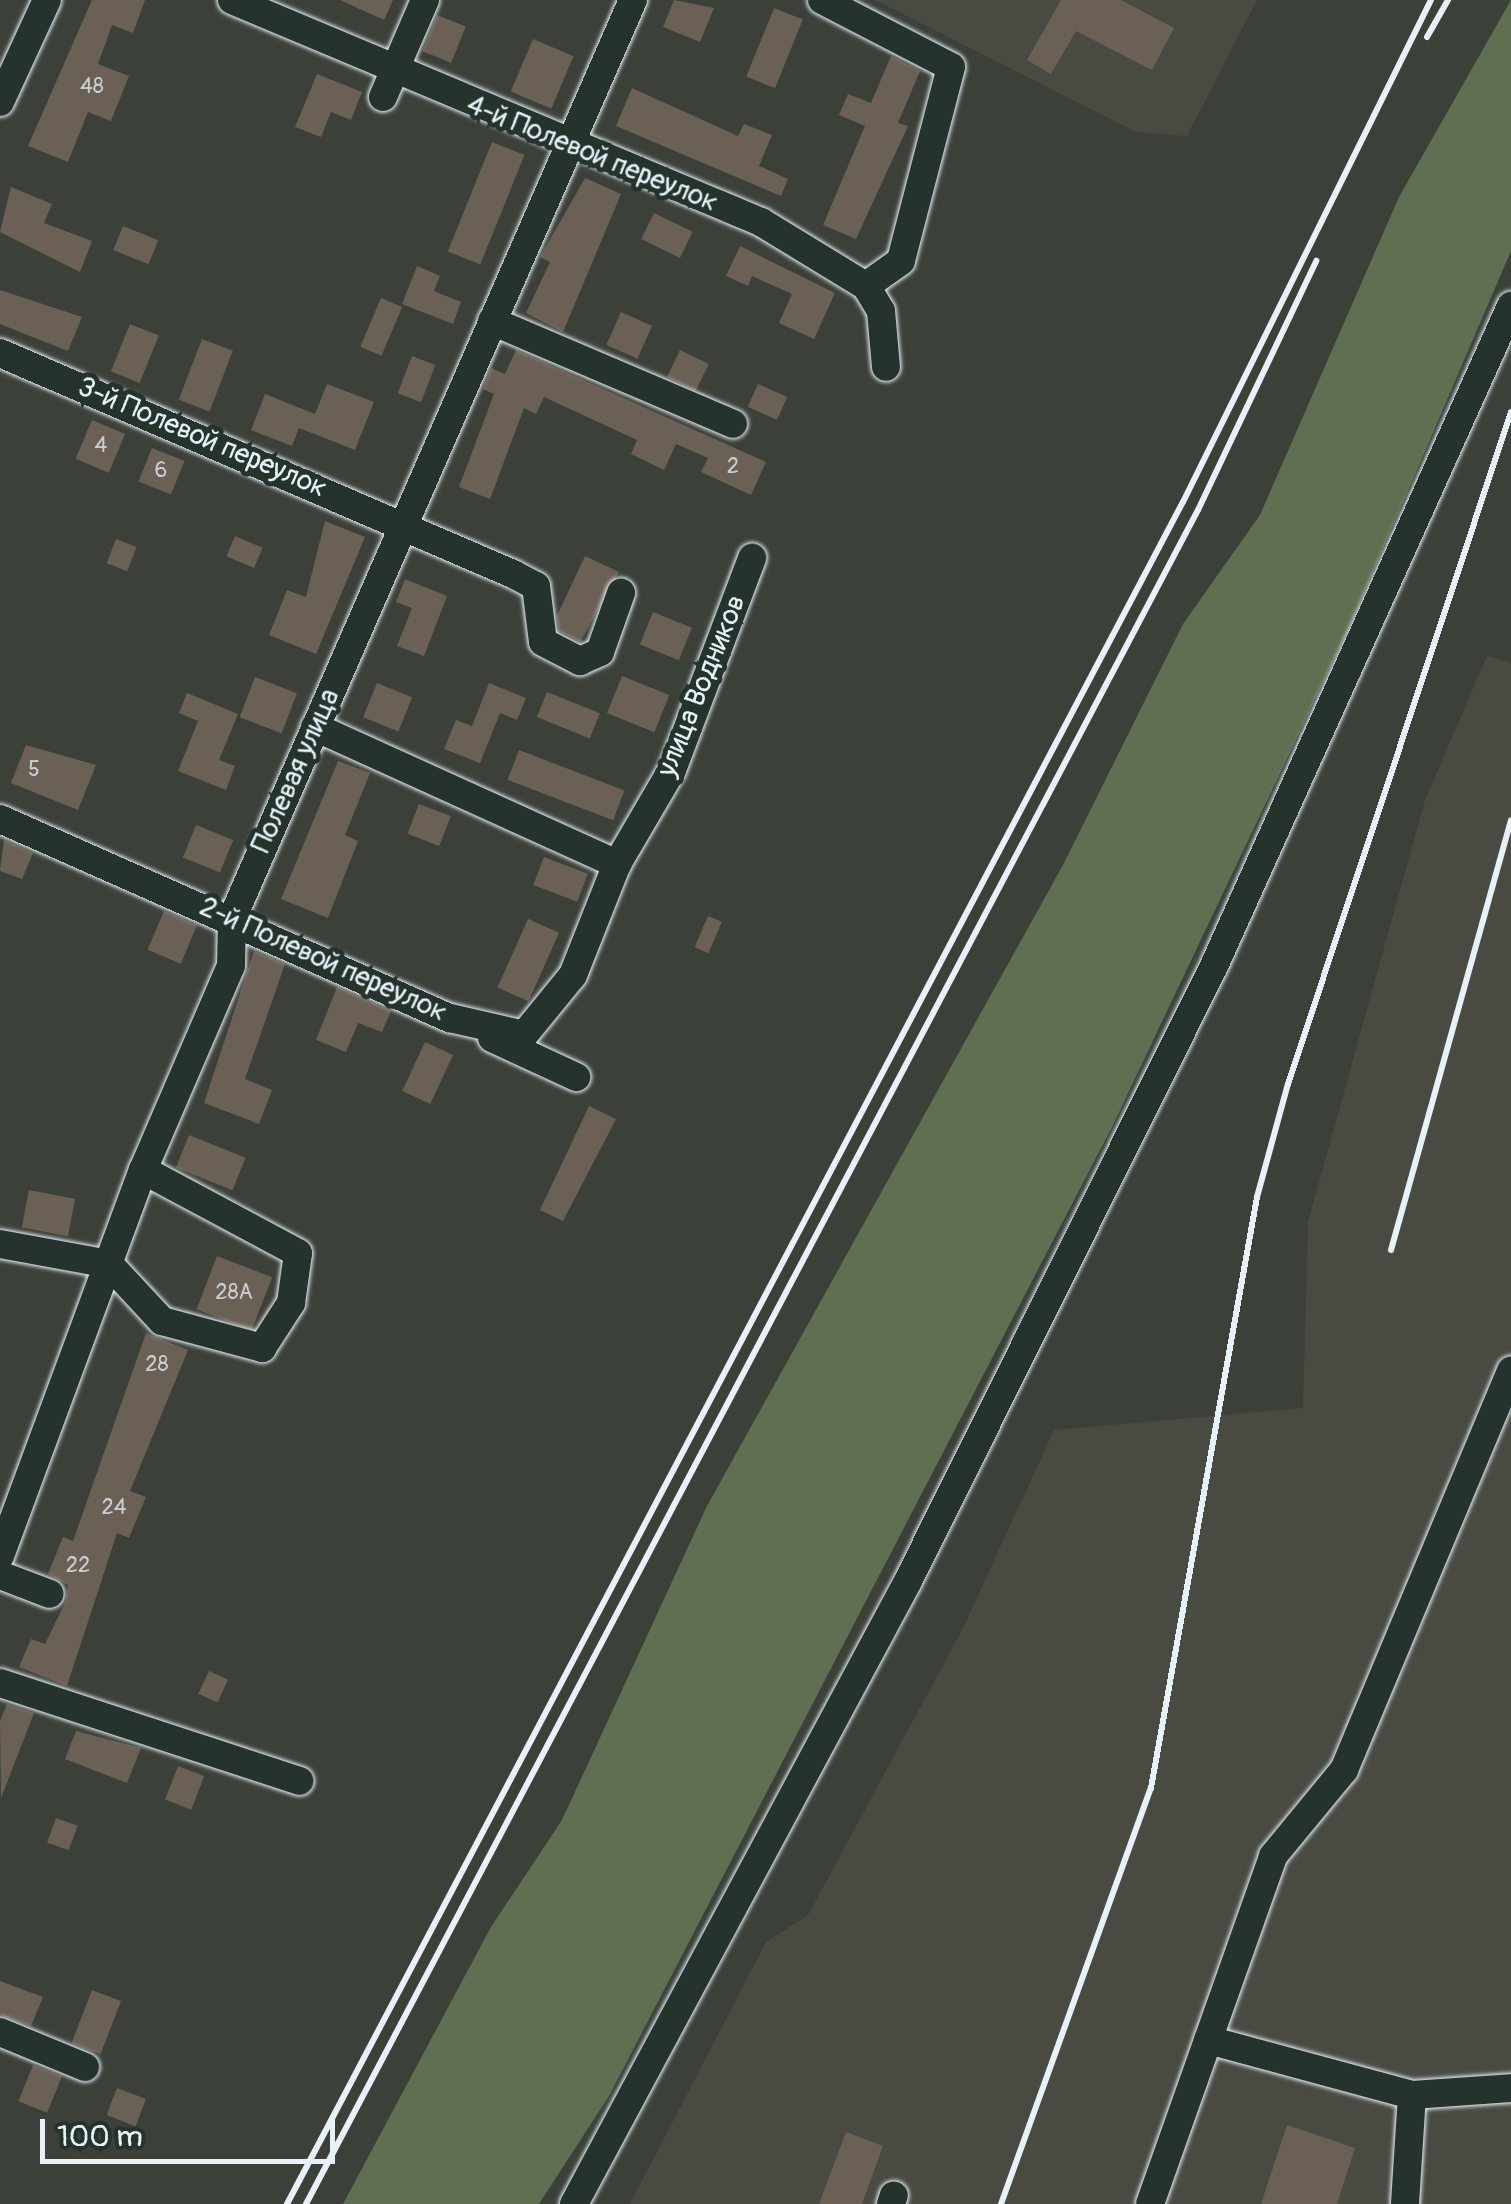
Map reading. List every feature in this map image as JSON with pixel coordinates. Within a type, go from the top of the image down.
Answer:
[{"type":"street","points":[[0,102],[48,0]]},
{"type":"street","name":"4-й Полевой переулок","points":[[232,0],[389,85],[568,146],[761,222],[866,286]]},
{"type":"street","points":[[389,85],[425,0]]},
{"type":"street","name":"Полевая улица","points":[[0,1556],[143,1170],[232,966],[232,919],[633,0]]},
{"type":"street","points":[[822,0],[951,67],[900,261],[866,286],[881,311],[886,367]]},
{"type":"street","points":[[574,2204],[908,1580],[1214,966],[1511,306]]},
{"type":"street","points":[[492,321],[733,424]]},
{"type":"street","name":"3-й Полевой переулок","points":[[0,352],[404,524],[536,586],[543,642],[580,661],[600,652],[622,593]]},
{"type":"street","name":"улица Водников","points":[[617,864],[672,770],[752,558]]},
{"type":"street","points":[[315,727],[617,864]]},
{"type":"street","name":"2-й Полевой переулок","points":[[0,819],[450,1018],[524,1035],[574,974],[617,864]]},
{"type":"street","points":[[450,1018],[576,1076]]},
{"type":"street","points":[[0,1244],[110,1264],[162,1321],[262,1348],[291,1303],[298,1253],[143,1170]]},
{"type":"street","points":[[1150,2204],[1273,1856],[1344,1770],[1511,1370]]},
{"type":"street","points":[[0,1576],[50,1594]]},
{"type":"street","points":[[0,1683],[299,1781]]},
{"type":"street","points":[[0,2032],[85,2066]]},
{"type":"street","points":[[1208,2040],[1412,2095],[1511,2088]]},
{"type":"street","points":[[1406,2204],[1412,2095]]},
{"type":"shaded area","points":[[875,0],[1257,0],[1187,136],[1136,132]]},
{"type":"shaded area","points":[[1487,656],[1511,663],[1511,2204],[630,2204],[766,1942],[808,1915],[963,1628],[1054,1430],[1303,1408],[1308,1222],[1425,800]]},
{"type":"green space","points":[[1511,0],[1511,251],[1348,630],[1112,1127],[609,2096],[539,2204],[343,2204],[491,1927],[562,1820],[707,1506],[1063,865],[1183,624],[1260,515],[1399,197]]},
{"type":"building","points":[[92,0],[145,0],[133,33],[112,25],[98,64],[129,76],[111,121],[88,112],[68,162],[28,146]]},
{"type":"building","points":[[340,0],[393,0],[384,20]]},
{"type":"building","points":[[674,0],[714,8],[700,42],[663,27]]},
{"type":"building","points":[[1061,0],[1121,0],[1174,28],[1152,70],[1076,31],[1051,74],[1027,60]]},
{"type":"building","points":[[774,8],[803,20],[775,88],[746,77]]},
{"type":"building","points":[[437,15],[466,27],[451,63],[422,51]]},
{"type":"building","points":[[533,39],[574,56],[551,109],[511,91]]},
{"type":"building","points":[[891,56],[920,71],[898,123],[908,126],[856,239],[823,225],[865,126],[839,115],[848,94],[871,103]]},
{"type":"building","points":[[317,74],[362,92],[351,120],[331,112],[321,137],[295,127]]},
{"type":"building","points":[[632,88],[738,136],[744,124],[772,135],[759,166],[788,179],[781,196],[616,126]]},
{"type":"building","points":[[492,142],[524,155],[480,265],[448,251]]},
{"type":"building","points":[[585,178],[621,194],[563,332],[526,313],[550,262],[540,257]]},
{"type":"building","points":[[11,187],[52,204],[44,223],[92,241],[80,272],[0,232]]},
{"type":"building","points":[[654,213],[693,232],[680,258],[641,239]]},
{"type":"building","points":[[123,226],[158,240],[148,264],[113,250]]},
{"type":"building","points":[[740,246],[835,293],[814,339],[779,323],[792,294],[752,276],[748,286],[726,276]]},
{"type":"building","points":[[417,266],[440,276],[434,291],[461,302],[453,324],[402,304]]},
{"type":"building","points":[[0,290],[82,317],[68,351],[0,324]]},
{"type":"building","points":[[381,298],[402,307],[381,356],[360,347]]},
{"type":"building","points":[[621,312],[652,326],[637,359],[606,345]]},
{"type":"building","points":[[130,324],[159,336],[140,383],[111,371]]},
{"type":"building","points":[[202,339],[233,351],[210,412],[179,400]]},
{"type":"building","points":[[516,350],[766,462],[751,495],[701,472],[708,458],[676,444],[664,470],[631,454],[637,440],[544,397],[536,414],[524,408],[490,499],[459,487],[494,394],[483,389],[491,368],[505,374]]},
{"type":"building","points":[[680,350],[709,364],[696,391],[667,377]]},
{"type":"building","points":[[412,356],[435,365],[421,402],[398,393]]},
{"type":"building","points":[[327,384],[374,402],[355,450],[299,428],[292,446],[251,430],[265,394],[315,414]]},
{"type":"building","points":[[758,384],[787,397],[777,420],[748,407]]},
{"type":"building","points":[[92,420],[125,434],[109,473],[76,459]]},
{"type":"building","points":[[152,448],[184,461],[171,494],[139,481]]},
{"type":"building","points":[[325,521],[365,537],[316,654],[269,635],[287,590],[306,597]]},
{"type":"building","points":[[235,536],[263,548],[254,568],[226,556]]},
{"type":"building","points":[[116,539],[137,547],[127,571],[107,563]]},
{"type":"building","points":[[585,556],[619,572],[580,642],[559,631],[557,616]]},
{"type":"building","points":[[405,579],[447,596],[424,656],[397,646],[412,608],[396,602]]},
{"type":"building","points":[[653,612],[692,628],[679,660],[640,644]]},
{"type":"building","points":[[622,676],[669,695],[654,732],[607,713]]},
{"type":"building","points":[[255,677],[297,693],[282,733],[240,717]]},
{"type":"building","points":[[377,683],[412,697],[398,732],[363,717]]},
{"type":"building","points":[[489,683],[526,698],[517,720],[500,713],[480,763],[444,749],[456,720],[472,726]]},
{"type":"building","points":[[547,692],[600,713],[590,738],[537,717]]},
{"type":"building","points":[[187,693],[238,714],[219,760],[235,766],[226,790],[178,771],[198,721],[179,713]]},
{"type":"building","points":[[26,745],[96,765],[78,810],[11,783]]},
{"type":"building","points":[[519,750],[624,790],[613,820],[508,780]]},
{"type":"building","points":[[338,761],[370,773],[345,835],[358,841],[328,918],[281,899]]},
{"type":"building","points":[[419,804],[451,816],[439,846],[408,834]]},
{"type":"building","points":[[196,825],[233,840],[220,872],[183,857]]},
{"type":"building","points":[[4,840],[33,853],[22,879],[0,871]]},
{"type":"building","points":[[544,857],[588,874],[577,902],[533,885]]},
{"type":"building","points":[[164,911],[197,925],[181,964],[148,950]]},
{"type":"building","points":[[708,916],[722,922],[709,953],[695,947]]},
{"type":"building","points":[[528,919],[559,933],[529,1001],[497,988]]},
{"type":"building","points":[[254,951],[285,964],[245,1079],[272,1090],[259,1124],[204,1103]]},
{"type":"building","points":[[337,987],[391,1011],[382,1032],[358,1023],[346,1052],[316,1040]]},
{"type":"building","points":[[425,1042],[453,1055],[430,1104],[402,1091]]},
{"type":"building","points":[[589,1106],[616,1119],[563,1221],[540,1210]]},
{"type":"building","points":[[189,1135],[246,1158],[232,1190],[176,1167]]},
{"type":"building","points":[[29,1190],[75,1199],[68,1236],[22,1227]]},
{"type":"building","points":[[217,1256],[272,1277],[252,1330],[197,1309]]},
{"type":"building","points":[[146,1333],[188,1350],[130,1491],[146,1497],[129,1538],[117,1533],[67,1686],[19,1667],[31,1639],[45,1644],[66,1601],[68,1585],[48,1574],[63,1537],[73,1541]]},
{"type":"building","points":[[209,1671],[228,1680],[217,1703],[198,1694]]},
{"type":"building","points":[[7,1704],[34,1713],[1,1798],[0,1721]]},
{"type":"building","points":[[76,1731],[141,1748],[127,1783],[65,1759]]},
{"type":"building","points":[[178,1766],[204,1776],[191,1810],[165,1800]]},
{"type":"building","points":[[56,1818],[78,1826],[69,1850],[47,1842]]},
{"type":"building","points":[[0,1981],[43,1997],[31,2026],[0,2015]]},
{"type":"building","points":[[92,1990],[121,2001],[101,2054],[72,2043]]},
{"type":"building","points":[[33,2065],[62,2077],[47,2113],[18,2101]]},
{"type":"building","points":[[117,2088],[146,2099],[136,2126],[107,2115]]},
{"type":"building","points":[[1287,2125],[1355,2148],[1337,2204],[1261,2204]]},
{"type":"building","points":[[846,2132],[883,2146],[862,2204],[819,2204]]},
{"type":"railway","points":[[287,2204],[1183,502],[1431,0]]},
{"type":"railway","points":[[1427,37],[1448,0]]},
{"type":"railway","points":[[306,2204],[1198,510],[1316,261]]},
{"type":"railway","points":[[1001,2204],[1151,1788],[1257,1197],[1288,1084],[1511,412]]},
{"type":"railway","points":[[1391,1250],[1511,820]]}]
